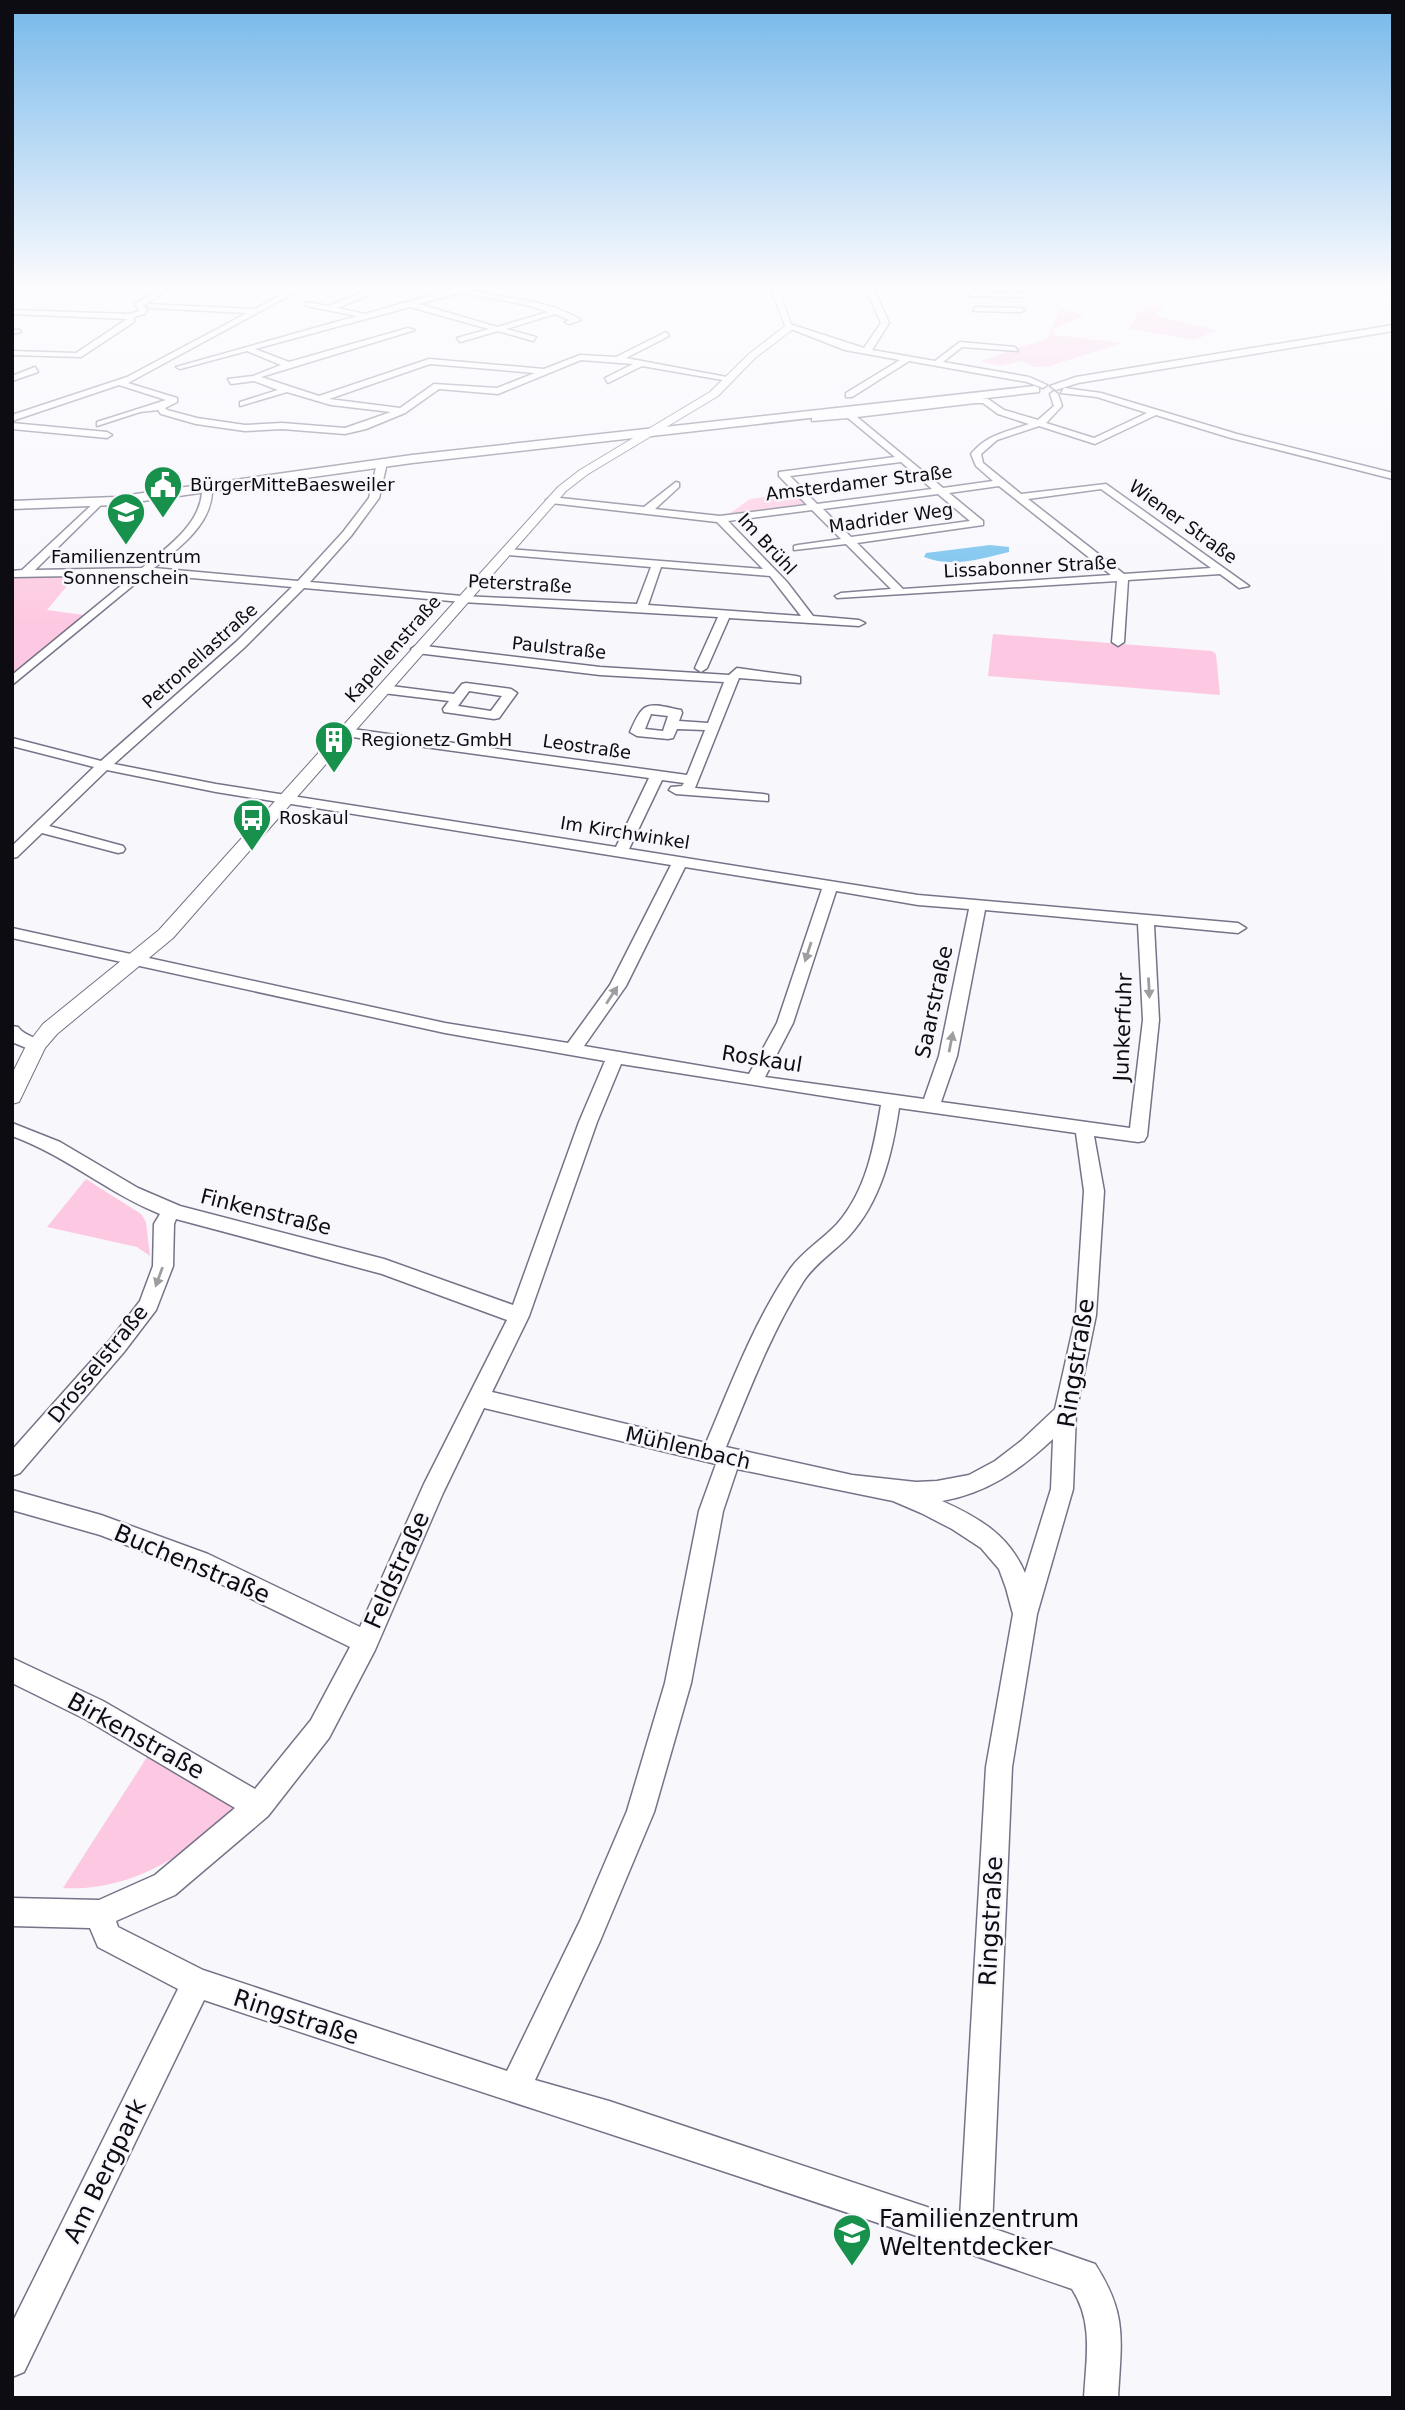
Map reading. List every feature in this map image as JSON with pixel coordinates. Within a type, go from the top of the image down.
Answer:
[{"type":"main road","points":[[12,505],[98,502],[207,490],[383,463],[931,399]]},
{"type":"main road","points":[[680,417],[682,422],[694,427]]},
{"type":"main road","points":[[575,440],[605,442],[613,447],[613,455]]},
{"type":"street","points":[[12,418],[69,399]]},
{"type":"street","points":[[100,424],[138,410],[160,407],[172,399]]},
{"type":"street","points":[[243,404],[257,399]]},
{"type":"street","points":[[322,399],[402,411]]},
{"type":"street","points":[[160,407],[164,412],[196,421],[256,429],[282,426],[352,430],[402,411],[418,399]]},
{"type":"street","points":[[653,431],[706,399]]},
{"type":"street","points":[[1058,399],[1053,415],[1040,424],[1006,435],[979,448],[976,454],[979,464],[1123,579],[1118,642]]},
{"type":"street","points":[[1113,399],[1234,436],[1393,477]]},
{"type":"street","points":[[815,419],[975,400],[985,401],[1001,412],[1095,441],[1156,412]]},
{"type":"street","points":[[850,415],[942,490]]},
{"type":"street","points":[[12,426],[107,435]]},
{"type":"street","name":"Kapellenstraße","points":[[12,1097],[36,1046],[68,1013],[137,961],[166,934],[417,649],[508,552],[551,500],[584,472],[653,431]]},
{"type":"street","points":[[900,592],[782,474],[904,459]]},
{"type":"street","name":"Petronellastraße","points":[[12,854],[102,767],[240,645],[301,585],[347,534],[374,498],[383,463]]},
{"type":"street","name":"Amsterdamer Straße","points":[[720,519],[1002,482]]},
{"type":"street","points":[[646,511],[676,485]]},
{"type":"street","name":"Wiener Straße","points":[[1020,497],[1103,486],[1242,586]]},
{"type":"street","points":[[12,681],[146,571],[198,521],[206,507],[207,490]]},
{"type":"street","name":"Madrider Weg","points":[[798,548],[979,523],[942,490]]},
{"type":"street","name":"Im Brühl","points":[[551,500],[720,519],[771,573],[807,614],[808,619]]},
{"type":"street","points":[[26,573],[98,502]]},
{"type":"street","points":[[508,552],[771,573]]},
{"type":"street","points":[[641,608],[657,564]]},
{"type":"street","name":"Peterstraße","points":[[12,574],[146,571],[462,599],[859,623]]},
{"type":"street","name":"Lissabonner Straße","points":[[841,596],[1221,571]]},
{"type":"street","points":[[699,673],[725,613]]},
{"type":"street","name":"Paulstraße","points":[[417,649],[600,671],[737,672],[734,676],[796,680]]},
{"type":"street","points":[[689,785],[734,676]]},
{"type":"street","points":[[383,689],[457,698]]},
{"type":"street","points":[[672,725],[714,727]]},
{"type":"street","name":"Leostraße","points":[[345,732],[763,798]]},
{"type":"street","name":"Im Kirchwinkel","points":[[12,742],[102,767],[195,786],[621,851],[830,887],[918,900],[1238,928]]},
{"type":"street","points":[[621,851],[654,782]]},
{"type":"street","points":[[40,828],[118,849]]},
{"type":"street","points":[[572,1050],[618,986],[680,861]]},
{"type":"street","points":[[754,1081],[785,1023],[830,887]]},
{"type":"street","name":"Saarstraße","points":[[930,1107],[948,1056],[978,905]]},
{"type":"street","name":"Junkerfuhr","points":[[1138,1136],[1151,1020],[1146,920]]},
{"type":"street","name":"Roskaul","points":[[12,933],[395,1018],[615,1058],[891,1102],[1138,1136]]},
{"type":"street","points":[[12,1031],[15,1037],[36,1046]]},
{"type":"street","name":"Feldstraße","points":[[12,1912],[99,1914],[165,1885],[258,1806],[320,1729],[366,1642],[432,1491],[519,1316],[588,1122],[615,1058]]},
{"type":"street","points":[[514,2089],[590,1931],[640,1812],[678,1683],[721,1456],[757,1347],[799,1272],[845,1227],[863,1204],[884,1148],[891,1102]]},
{"type":"street","name":"Finkenstraße","points":[[12,1129],[66,1151],[139,1197],[171,1211],[268,1240],[337,1254],[410,1274],[519,1316]]},
{"type":"street","name":"Ringstraße","points":[[99,1914],[108,1937],[197,1983],[975,2239],[999,1767],[1026,1614],[1062,1489],[1065,1413],[1086,1315],[1094,1191],[1084,1129]]},
{"type":"street","name":"Drosselstraße","points":[[12,1466],[117,1346],[149,1304],[163,1266],[164,1224],[171,1211]]},
{"type":"street","name":"Mühlenbach","points":[[480,1398],[721,1456],[898,1493],[940,1509],[980,1533],[1007,1559],[1026,1614]]},
{"type":"street","name":"Mühlenbach","points":[[898,1493],[958,1488],[991,1475],[1016,1460],[1065,1413]]},
{"type":"street","name":"Buchenstraße","points":[[12,1500],[101,1525],[200,1562],[366,1642]]},
{"type":"street","name":"Birkenstraße","points":[[12,1670],[94,1710],[258,1806]]},
{"type":"street","name":"Am Bergpark","points":[[12,2360],[197,1983]]},
{"type":"street","points":[[975,2239],[1083,2276],[1099,2301],[1104,2332],[1101,2398]]},
{"type":"shaded area","points":[[797,493],[806,503],[804,505],[729,514],[750,499]]},
{"type":"shaded area","points":[[76,575],[47,610],[84,615],[12,674],[12,577]]},
{"type":"shaded area","points":[[993,634],[1212,651],[1216,654],[1220,695],[988,676]]},
{"type":"shaded area","points":[[86,1179],[141,1214],[146,1222],[150,1256],[137,1247],[47,1227]]},
{"type":"shaded area","points":[[149,1754],[227,1796],[233,1808],[198,1841],[157,1867],[111,1884],[63,1888]]},
{"type":"water","points":[[990,545],[1009,547],[1009,552],[955,562],[924,557],[926,553]]},
{"type":"place","name":"BürgerMitteBaesweiler","points":[[163,519]]},
{"type":"place","name":"Familienzentrum Sonnenschein","points":[[126,546]]},
{"type":"place","name":"Regionetz GmbH","points":[[334,774]]},
{"type":"place","name":"Roskaul","points":[[252,852]]},
{"type":"place","name":"Familienzentrum Weltentdecker","points":[[852,2267]]}]
